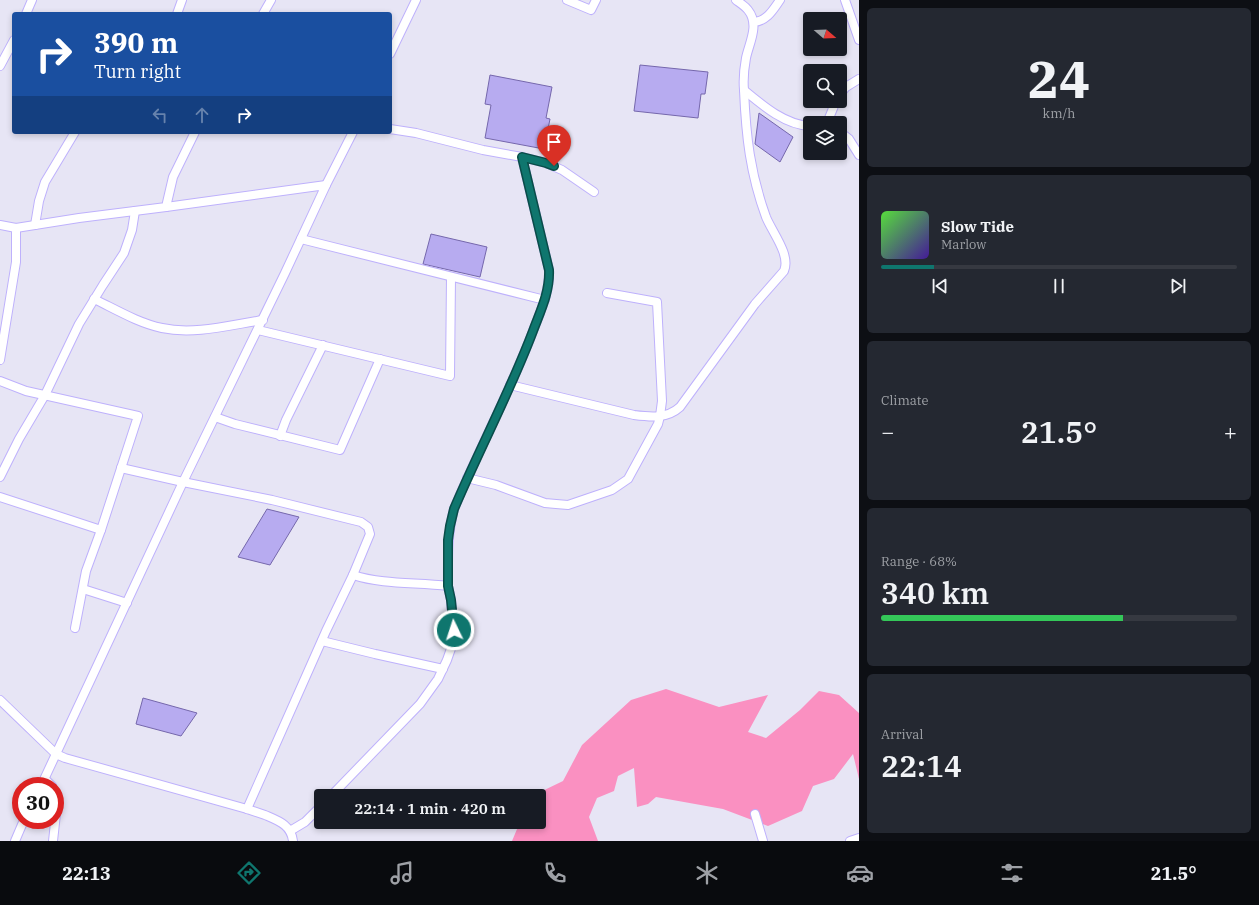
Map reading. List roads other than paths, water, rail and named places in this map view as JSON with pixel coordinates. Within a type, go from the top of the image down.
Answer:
[{"type":"street","points":[[27,12],[32,0]]},
{"type":"street","points":[[178,12],[182,0]]},
{"type":"street","points":[[264,12],[271,0]]},
{"type":"street","points":[[392,50],[416,0]]},
{"type":"street","points":[[567,0],[590,10],[596,0]]},
{"type":"street","points":[[510,385],[624,414],[660,416],[670,414],[680,407],[755,304],[786,268],[785,256],[767,219],[751,169],[746,134],[743,80],[744,67],[754,30],[754,22],[748,10],[736,0]]},
{"type":"street","points":[[754,22],[766,18],[780,0]]},
{"type":"street","points":[[845,0],[859,40]]},
{"type":"street","points":[[0,66],[12,44]]},
{"type":"street","points":[[847,86],[859,80]]},
{"type":"street","points":[[744,90],[758,101],[788,120],[796,124],[803,125]]},
{"type":"street","points":[[392,129],[416,133],[483,150],[546,163],[562,170],[594,192]]},
{"type":"street","points":[[35,225],[39,201],[45,182],[74,134]]},
{"type":"street","points":[[166,207],[173,177],[194,134]]},
{"type":"street","points":[[45,777],[183,482],[352,134]]},
{"type":"street","points":[[847,137],[859,155]]},
{"type":"street","points":[[338,789],[420,704],[430,691],[443,669],[454,640],[451,600],[448,586],[450,526],[454,509],[525,352],[545,300],[548,286],[549,270],[522,157]]},
{"type":"street","points":[[0,225],[16,228],[326,185]]},
{"type":"street","points":[[0,477],[44,395],[79,324],[124,253],[132,230],[135,211]]},
{"type":"street","points":[[0,360],[3,324],[16,262],[16,228]]},
{"type":"street","points":[[301,240],[545,300]]},
{"type":"street","points":[[258,330],[450,376],[451,278]]},
{"type":"street","points":[[467,478],[502,487],[545,503],[568,504],[612,490],[628,479],[654,431],[660,416],[662,401],[657,302],[607,293]]},
{"type":"street","points":[[94,299],[140,321],[161,328],[197,331],[262,320]]},
{"type":"street","points":[[280,436],[286,420],[323,345]]},
{"type":"street","points":[[215,418],[280,436],[340,450],[380,359]]},
{"type":"street","points":[[0,381],[26,391],[138,416],[122,468],[86,571],[75,628]]},
{"type":"street","points":[[122,468],[272,500],[365,524],[369,530],[369,538],[353,575],[247,809]]},
{"type":"street","points":[[0,496],[101,530]]},
{"type":"street","points":[[353,575],[384,582],[426,583],[448,586]]},
{"type":"street","points":[[82,589],[127,603]]},
{"type":"street","points":[[322,641],[443,669]]},
{"type":"street","points":[[0,700],[56,754],[75,762],[266,815],[283,823],[290,831],[293,841]]},
{"type":"street","points":[[290,831],[305,822],[314,813]]},
{"type":"street","points":[[755,814],[763,841]]},
{"type":"street","points":[[15,841],[20,829]]},
{"type":"street","points":[[53,841],[54,829]]},
{"type":"street","points":[[850,841],[859,838]]}]
